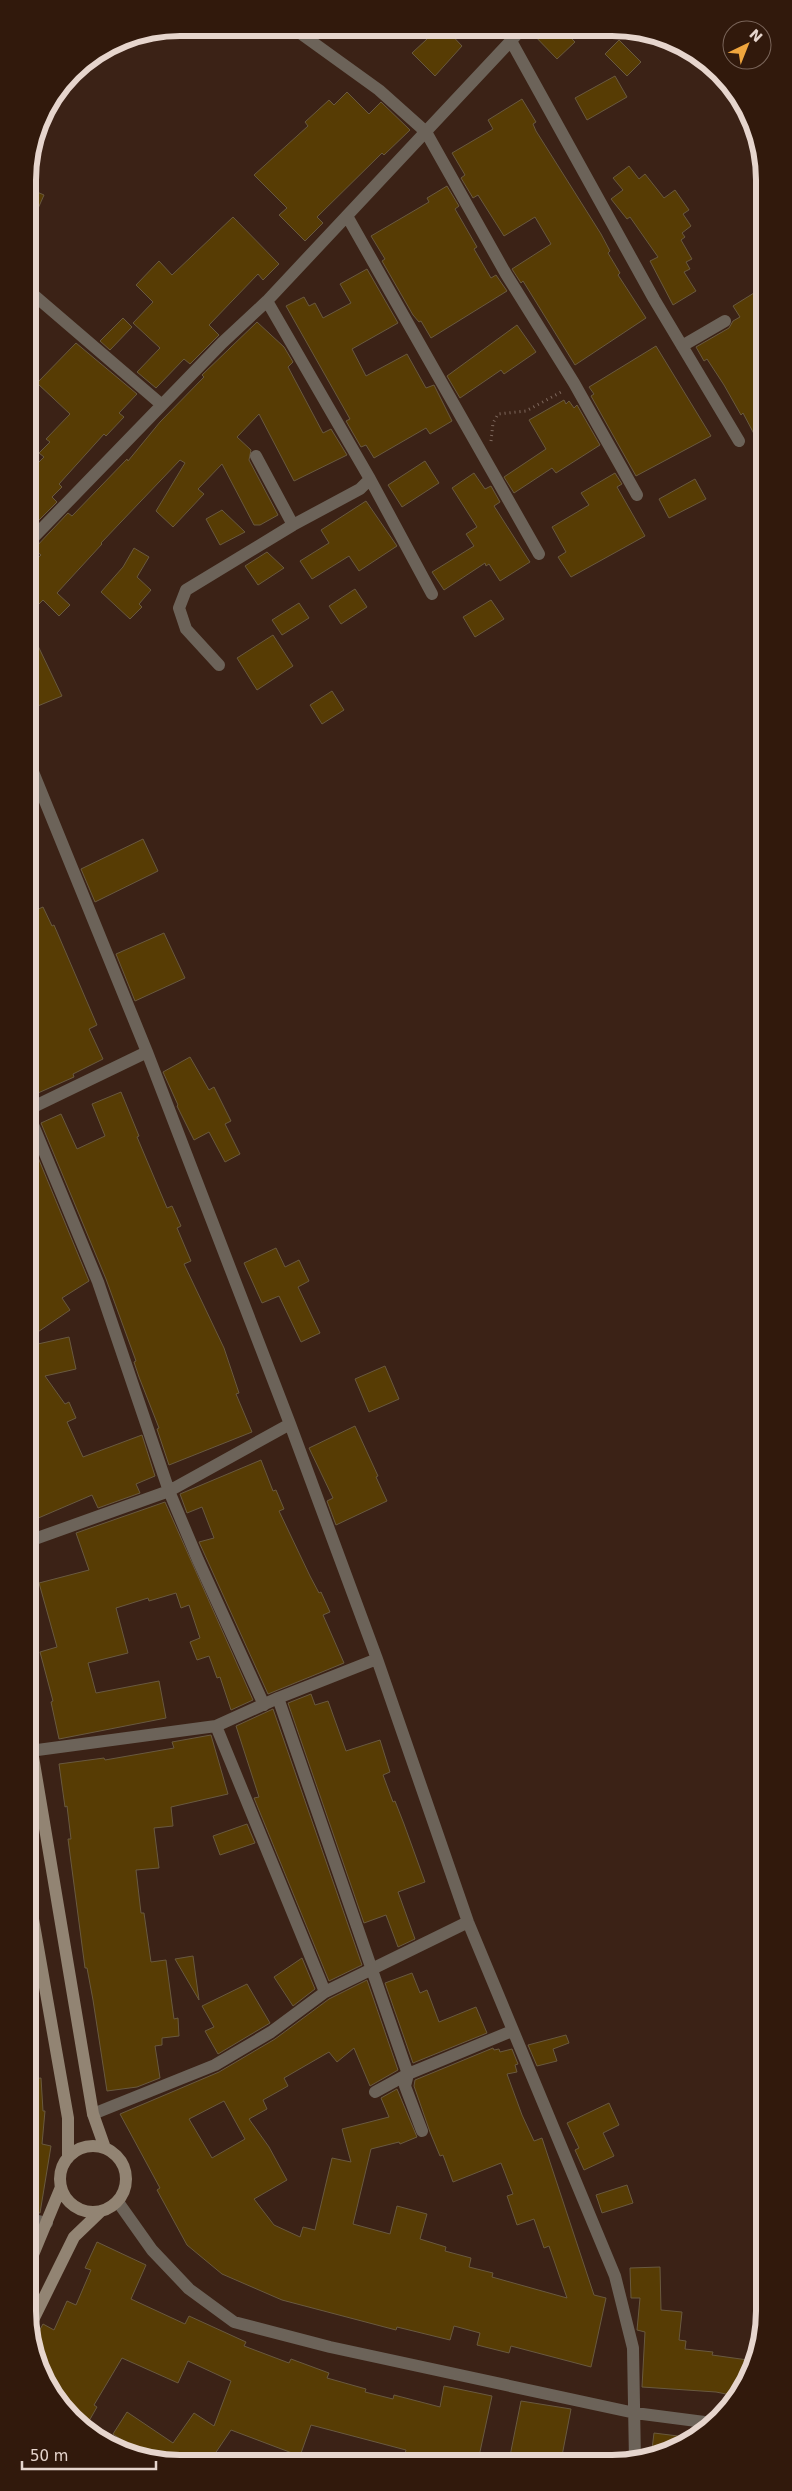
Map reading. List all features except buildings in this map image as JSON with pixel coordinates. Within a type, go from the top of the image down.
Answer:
[{"type":"main road","points":[[36,1782],[93,2114],[105,2148],[121,2162],[126,2172],[124,2192],[118,2202],[100,2212],[74,2237],[36,2314]]},
{"type":"main road","points":[[36,1937],[68,2118],[68,2158]]},
{"type":"main road","points":[[36,2248],[61,2186],[61,2171],[68,2158],[78,2150],[91,2146],[105,2148]]},
{"type":"main road","points":[[61,2186],[68,2202],[83,2211],[100,2212]]},
{"type":"street","points":[[304,36],[379,90],[426,132],[506,274],[574,383],[636,495]]},
{"type":"street","points":[[37,534],[222,343],[267,301],[516,36]]},
{"type":"street","points":[[511,41],[682,346],[739,441]]},
{"type":"street","points":[[347,216],[539,554]]},
{"type":"street","points":[[37,298],[162,405]]},
{"type":"street","points":[[267,301],[370,478],[432,594]]},
{"type":"street","points":[[682,346],[725,321]]},
{"type":"street","points":[[256,456],[293,525]]},
{"type":"street","points":[[219,665],[186,629],[179,608],[186,590],[293,525],[360,489],[370,478]]},
{"type":"street","points":[[37,783],[146,1052],[290,1424],[378,1659],[468,1922],[615,2276],[633,2348],[635,2453]]},
{"type":"street","points":[[37,1105],[146,1052]]},
{"type":"street","points":[[37,1133],[98,1282],[169,1491],[264,1706]]},
{"type":"street","points":[[36,1538],[169,1491],[290,1424]]},
{"type":"street","points":[[36,1750],[216,1726],[264,1706],[278,1698],[378,1659]]},
{"type":"street","points":[[278,1698],[408,2074],[405,2086],[422,2131]]},
{"type":"street","points":[[216,1726],[325,1992]]},
{"type":"street","points":[[93,2114],[215,2065],[271,2032],[325,1992],[468,1922]]},
{"type":"street","points":[[374,2092],[408,2074],[512,2030]]},
{"type":"street","points":[[118,2202],[152,2250],[189,2289],[234,2322],[330,2347],[635,2414],[703,2422]]},
{"type":"street","points":[[36,2220],[47,2223]]},
{"type":"path","points":[[485,459],[492,436],[493,423],[498,414],[526,412],[574,383]]}]
